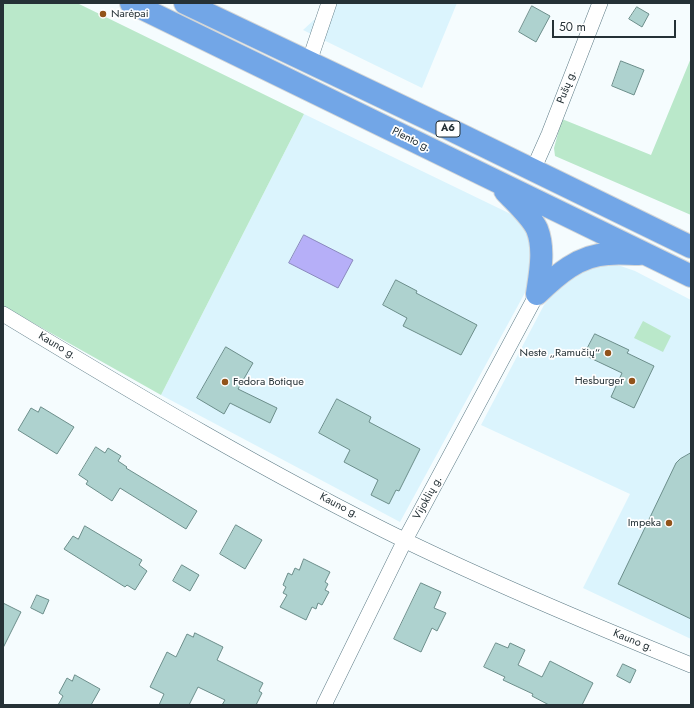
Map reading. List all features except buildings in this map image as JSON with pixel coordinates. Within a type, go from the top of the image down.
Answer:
[{"type":"highway","name":"Plento g.","points":[[131,3],[691,276]]},
{"type":"highway","name":"A6","points":[[185,3],[691,247]]},
{"type":"highway","points":[[496,182],[526,213],[537,228],[540,243],[541,265],[537,294]]},
{"type":"highway","points":[[537,294],[554,277],[570,266],[587,258],[607,254],[646,254]]},
{"type":"street","points":[[309,62],[329,3]]},
{"type":"street","name":"Pušų g.","points":[[533,170],[549,134],[600,3]]},
{"type":"street","name":"Vijoklių g.","points":[[324,705],[405,540],[537,294]]},
{"type":"street","name":"Kauno g.","points":[[3,314],[160,409],[232,450],[405,540],[522,594],[691,665]]},
{"type":"shaded area","points":[[325,3],[457,3],[422,88],[303,30],[316,18]]},
{"type":"shaded area","points":[[304,114],[519,218],[528,233],[534,255],[527,289],[400,522],[161,395]]},
{"type":"shaded area","points":[[304,235],[353,260],[338,288],[289,263]]},
{"type":"shaded area","points":[[594,263],[612,263],[635,271],[691,300],[691,639],[583,588],[630,494],[481,425],[544,305],[556,290]]},
{"type":"green space","points":[[3,3],[77,3],[304,114],[161,395],[3,306]]},
{"type":"green space","points":[[691,58],[691,215],[555,156],[554,148],[562,119],[651,155]]},
{"type":"green space","points":[[643,321],[671,336],[663,352],[634,338]]},
{"type":"place","name":"Narėpai","points":[[103,14]]},
{"type":"place","name":"Neste „Ramučių“","points":[[608,353]]},
{"type":"place","name":"Hesburger","points":[[632,381]]},
{"type":"place","name":"Fedora Botique","points":[[225,382]]},
{"type":"place","name":"Impeka","points":[[669,523]]}]
